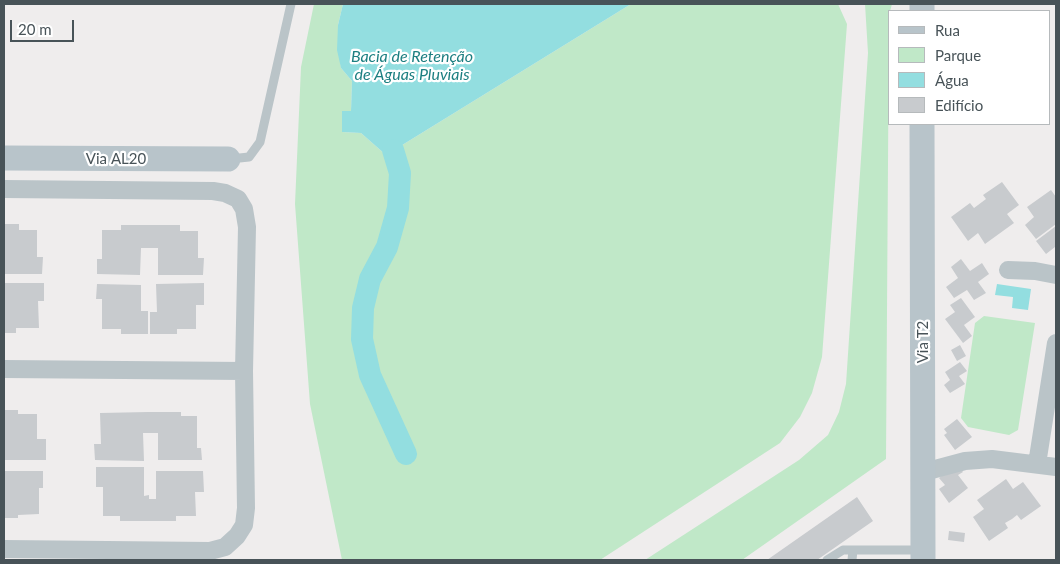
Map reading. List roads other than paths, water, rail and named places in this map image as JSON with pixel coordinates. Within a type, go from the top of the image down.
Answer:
[{"type":"street","name":"Via T2","points":[[922,125],[923,555]]},
{"type":"street","name":"Via AL20","points":[[4,158],[228,159]]},
{"type":"street","points":[[4,188],[201,189],[225,193],[238,199],[244,209],[247,227],[244,371],[246,508],[244,525],[237,536],[225,547],[210,551],[4,549]]},
{"type":"street","points":[[1008,270],[1035,271],[1056,276]]},
{"type":"street","points":[[1037,464],[1056,343]]},
{"type":"street","points":[[4,369],[244,371]]},
{"type":"street","points":[[924,472],[965,461],[992,458],[1056,467]]},
{"type":"lane","points":[[228,159],[249,157],[260,142],[291,4]]},
{"type":"lane","points":[[827,560],[843,550],[923,555]]},
{"type":"lane","points":[[852,560],[853,550]]},
{"type":"water","name":"Bacia de Retenção de Águas Pluviais","points":[[343,4],[631,4],[386,155],[361,133],[342,132],[342,111],[351,111],[352,81],[341,68],[337,50],[338,25]]},
{"type":"water","points":[[997,284],[1031,289],[1028,310],[1012,308],[1013,297],[995,295]]},
{"type":"waterway","points":[[393,150],[400,173],[398,208],[387,247],[370,279],[363,308],[362,339],[370,375],[406,454]]}]
